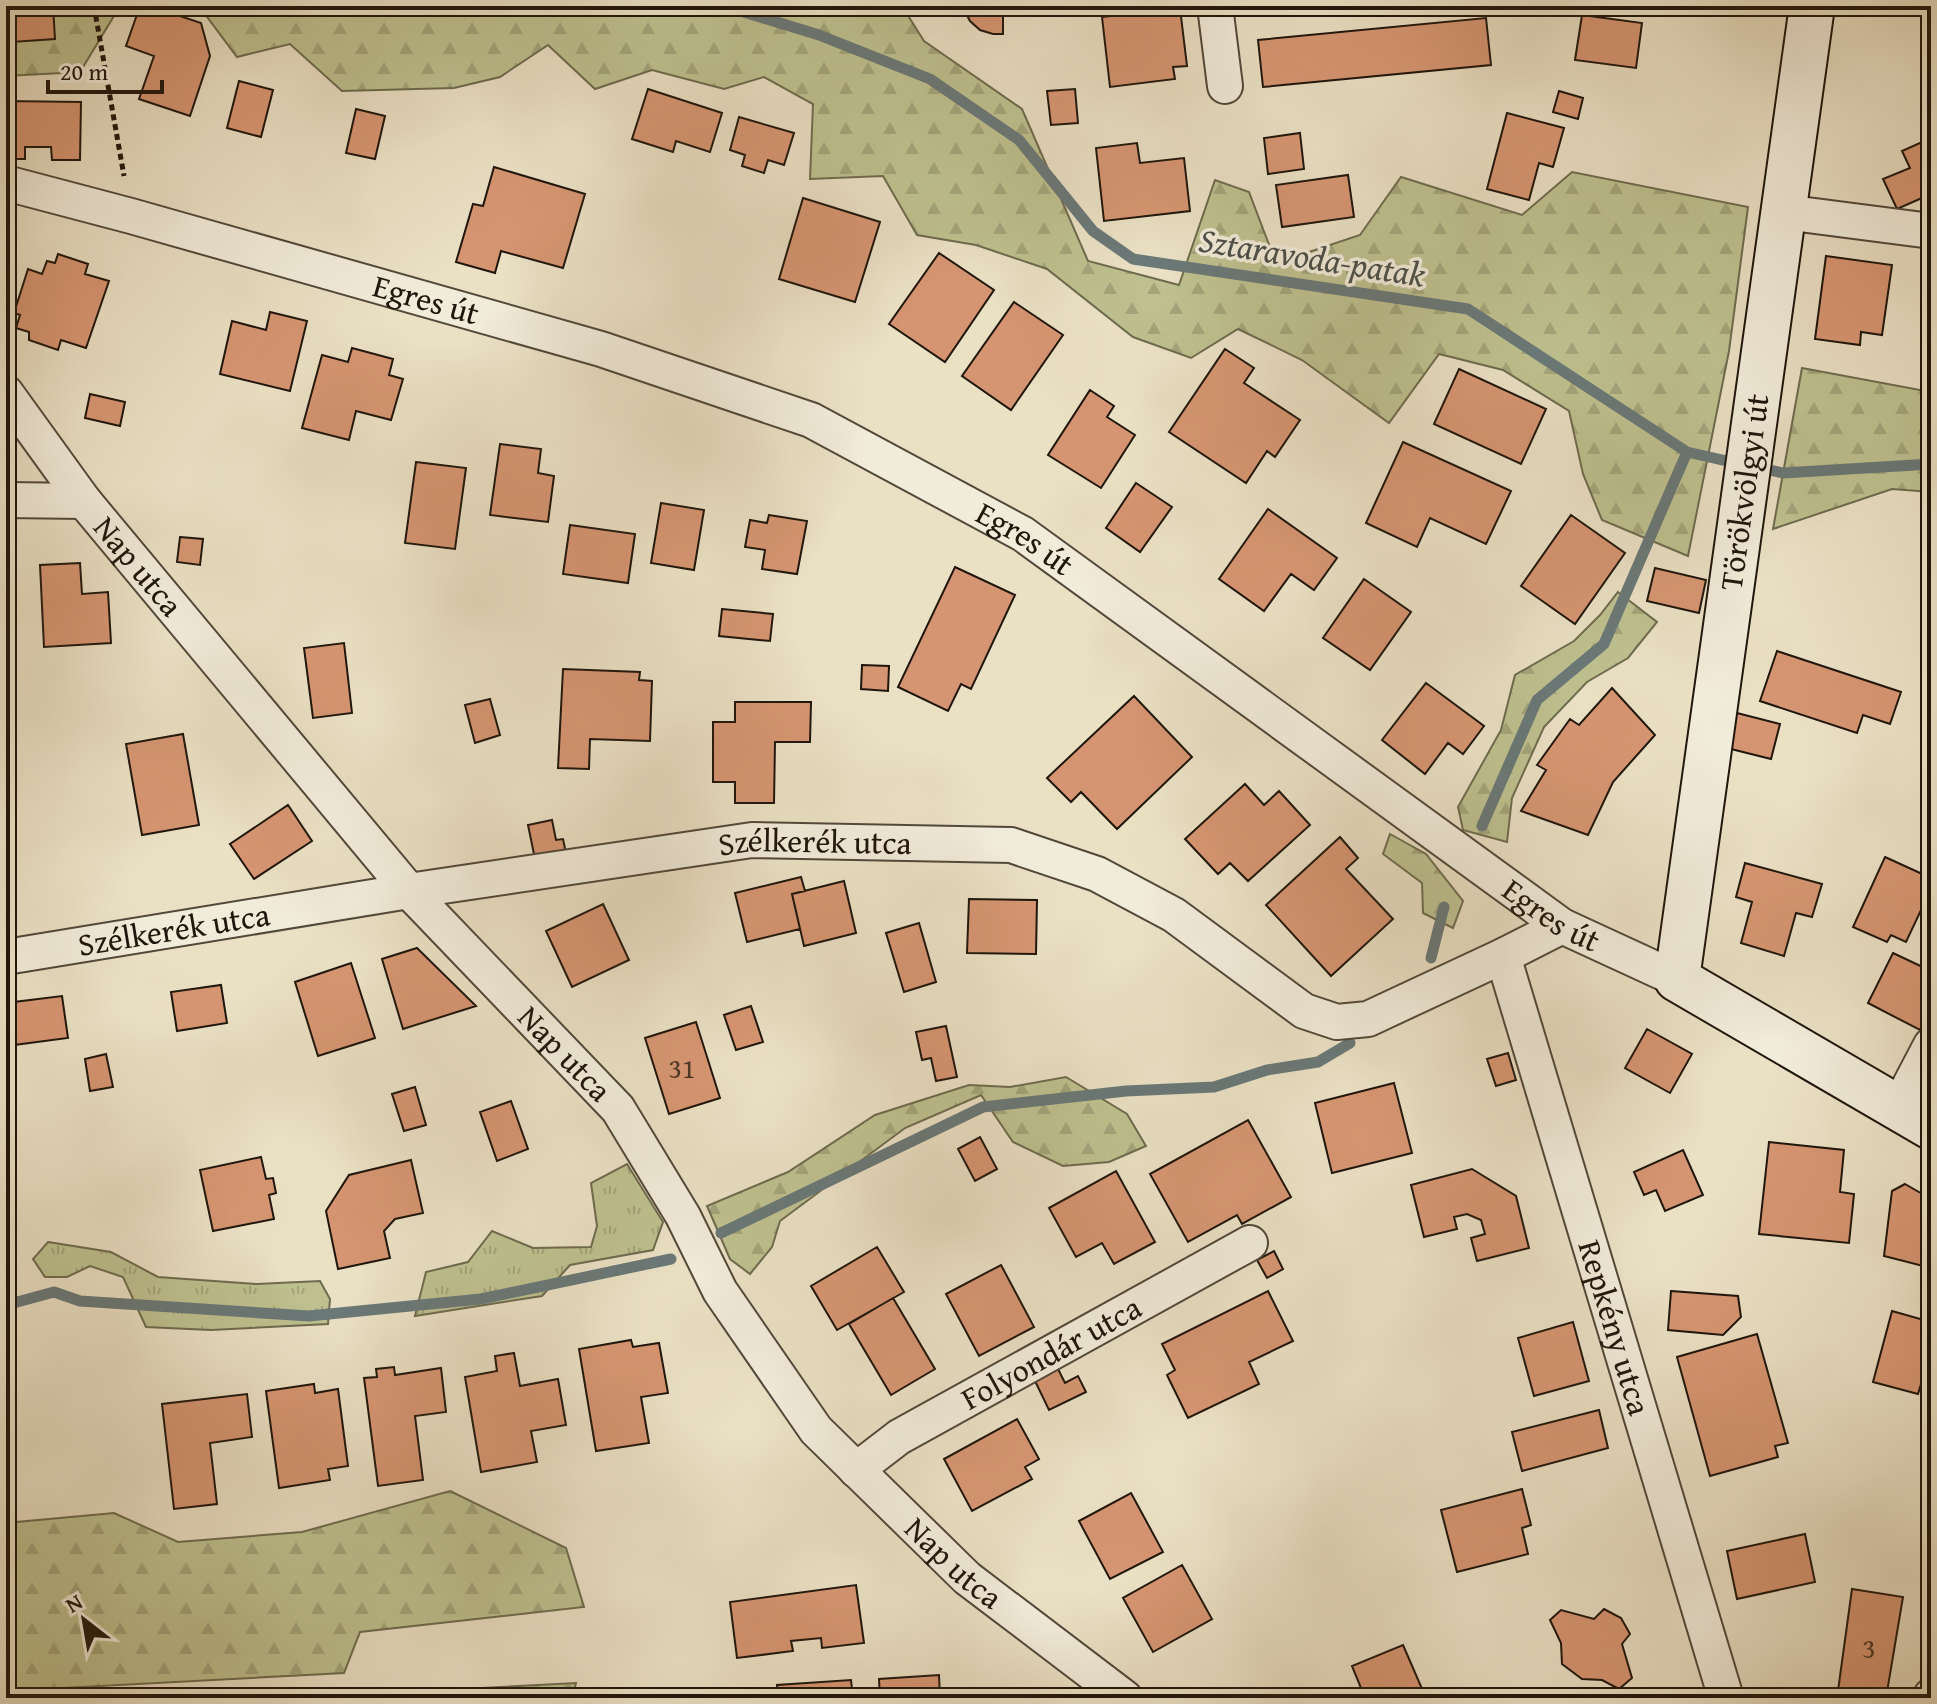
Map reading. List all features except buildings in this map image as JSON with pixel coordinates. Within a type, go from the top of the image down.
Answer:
[{"type":"street","points":[[1215,6],[1225,86]]},
{"type":"street","name":"Törökvölgyi út","points":[[1677,979],[1812,6]]},
{"type":"street","name":"Egres út","points":[[6,183],[601,349],[811,420],[1023,534],[1562,926],[1677,979],[1914,1118]]},
{"type":"street","points":[[1784,212],[1931,231]]},
{"type":"street","name":"Nap utca","points":[[6,393],[84,501],[409,891],[618,1109],[683,1216],[720,1291],[816,1430],[967,1578],[1125,1698]]},
{"type":"street","points":[[6,500],[84,501]]},
{"type":"street","name":"Szélkerék utca","points":[[6,957],[409,891],[752,840],[1011,845],[1097,874],[1174,915],[1304,1011],[1337,1022],[1368,1019],[1562,926]]},
{"type":"street","name":"Repkény utca","points":[[1503,956],[1726,1698]]},
{"type":"street","points":[[1914,1118],[1931,1045]]},
{"type":"street","name":"Folyondár utca","points":[[856,1470],[899,1437],[1250,1243]]},
{"type":"path","points":[[94,6],[131,216]]},
{"type":"green space","points":[[6,6],[120,6],[80,72],[6,76]]},
{"type":"green space","points":[[199,6],[902,6],[924,41],[1022,109],[1088,261],[1179,285],[1215,180],[1249,192],[1276,263],[1360,235],[1401,177],[1522,215],[1572,172],[1748,207],[1729,351],[1688,556],[1602,520],[1583,474],[1569,411],[1503,370],[1439,354],[1389,423],[1302,360],[1238,329],[1191,358],[1133,337],[1047,269],[976,245],[917,235],[883,176],[810,179],[813,104],[764,77],[724,89],[652,70],[595,89],[548,45],[500,77],[454,88],[342,91],[290,44],[237,57]]},
{"type":"green space","points":[[1802,368],[1931,392],[1931,492],[1892,489],[1773,529]]},
{"type":"green space","points":[[1618,592],[1657,622],[1628,658],[1587,682],[1544,727],[1512,798],[1507,842],[1463,830],[1458,807],[1501,730],[1515,675],[1574,641]]},
{"type":"green space","points":[[1390,834],[1426,854],[1463,901],[1453,928],[1423,913],[1422,883],[1383,854]]},
{"type":"green space","points":[[1066,1077],[1127,1114],[1146,1146],[1109,1162],[1063,1166],[1013,1142],[981,1095],[905,1128],[780,1221],[772,1247],[750,1274],[730,1259],[707,1206],[788,1172],[875,1115],[969,1085],[1010,1087]]},
{"type":"green space","points":[[627,1164],[663,1222],[653,1250],[570,1265],[542,1296],[415,1316],[426,1272],[468,1262],[492,1231],[533,1248],[591,1247],[597,1226],[591,1183]]},
{"type":"green space","points":[[48,1242],[111,1252],[158,1277],[257,1284],[320,1281],[330,1299],[328,1324],[211,1330],[146,1327],[123,1277],[90,1266],[67,1277],[45,1277],[33,1259]]},
{"type":"green space","points":[[450,1491],[566,1548],[584,1607],[360,1632],[344,1673],[6,1691],[6,1523],[114,1513],[178,1542],[302,1532]]},
{"type":"green space","points":[[576,1683],[572,1698],[294,1698]]},
{"type":"waterway","name":"Sztaravoda-patak","points":[[724,6],[819,35],[930,79],[1019,140],[1093,231],[1133,259],[1468,309],[1687,452],[1740,464]]},
{"type":"waterway","points":[[1482,826],[1537,700],[1604,644],[1687,452]]},
{"type":"waterway","name":"Sztaravoda-patak","points":[[1757,467],[1783,473],[1931,464]]},
{"type":"waterway","points":[[1431,958],[1444,907]]},
{"type":"waterway","points":[[721,1233],[983,1107],[1126,1091],[1214,1087],[1267,1070],[1318,1062],[1350,1043]]},
{"type":"waterway","points":[[6,1305],[54,1292],[80,1301],[309,1316],[481,1299],[671,1259]]}]
